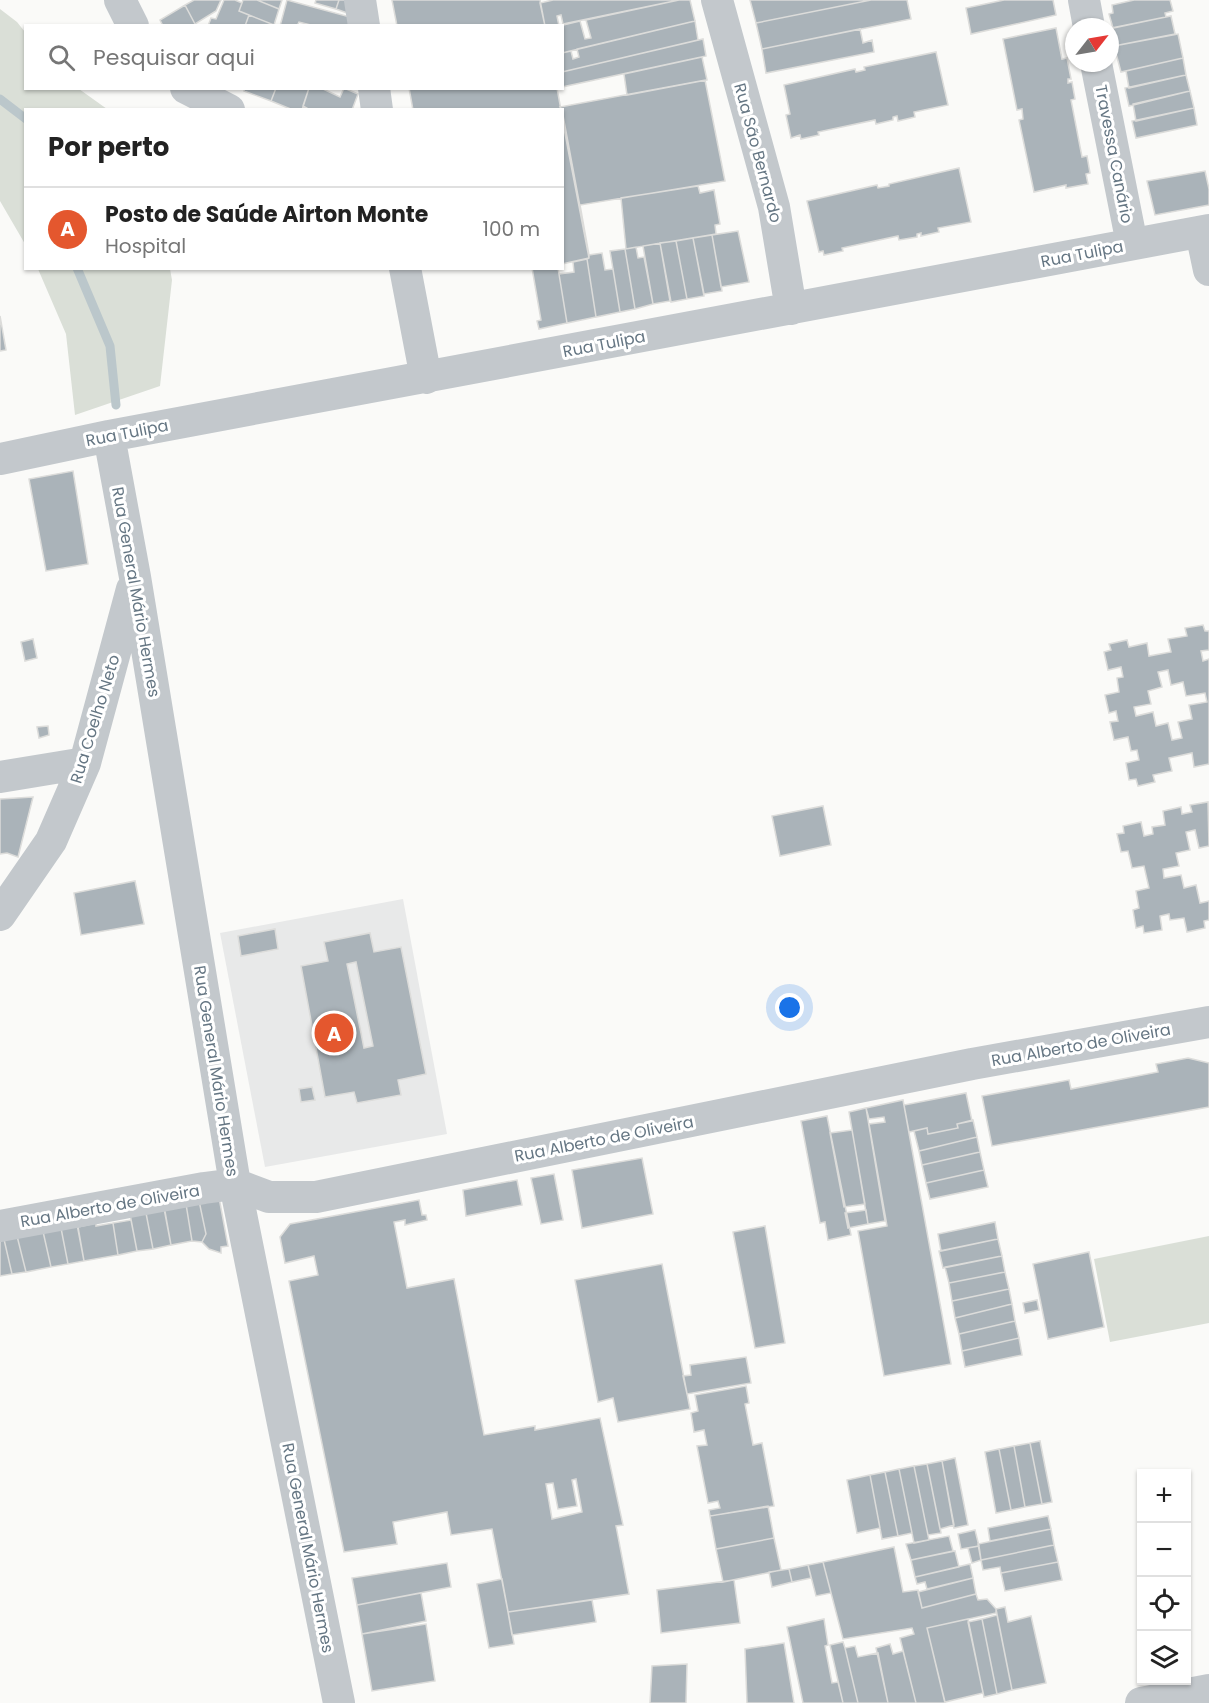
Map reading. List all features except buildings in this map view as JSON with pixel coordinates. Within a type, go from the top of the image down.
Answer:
[{"type":"street","points":[[120,0],[132,24]]},
{"type":"street","points":[[360,0],[364,24]]},
{"type":"street","name":"Rua São Bernardo","points":[[717,0],[774,207],[791,309]]},
{"type":"street","points":[[1084,0],[1087,18]]},
{"type":"street","name":"Travessa Canário","points":[[1098,72],[1132,244]]},
{"type":"street","points":[[190,90],[225,108]]},
{"type":"street","points":[[374,90],[377,108]]},
{"type":"street","points":[[1205,231],[1209,270]]},
{"type":"street","name":"Rua Tulipa","points":[[0,459],[109,436],[1205,231]]},
{"type":"street","points":[[405,270],[426,378]]},
{"type":"street","name":"Rua General Mário Hermes","points":[[109,436],[135,577],[235,1184],[339,1703]]},
{"type":"street","name":"Rua Coelho Neto","points":[[0,915],[51,841],[85,763],[135,577]]},
{"type":"street","points":[[0,777],[85,763]]},
{"type":"street","name":"Rua Alberto de Oliveira","points":[[0,1226],[235,1184],[269,1197],[316,1197],[972,1064],[1209,1022]]},
{"type":"street","points":[[1142,1703],[1209,1690]]},
{"type":"shaded area","points":[[0,9],[24,31],[24,90],[80,90],[106,108],[24,108],[24,242],[0,201]]},
{"type":"shaded area","points":[[38,270],[170,270],[172,280],[160,386],[75,415],[66,334]]},
{"type":"shaded area","points":[[403,899],[447,1134],[265,1167],[220,933]]},
{"type":"shaded area","points":[[1209,1236],[1209,1323],[1110,1342],[1094,1259]]},
{"type":"waterway","points":[[0,99],[24,117]]},
{"type":"waterway","points":[[78,270],[110,346],[116,405]]},
{"type":"place","name":"Posto de Saúde Airton Monte","points":[[334,1033]]}]
